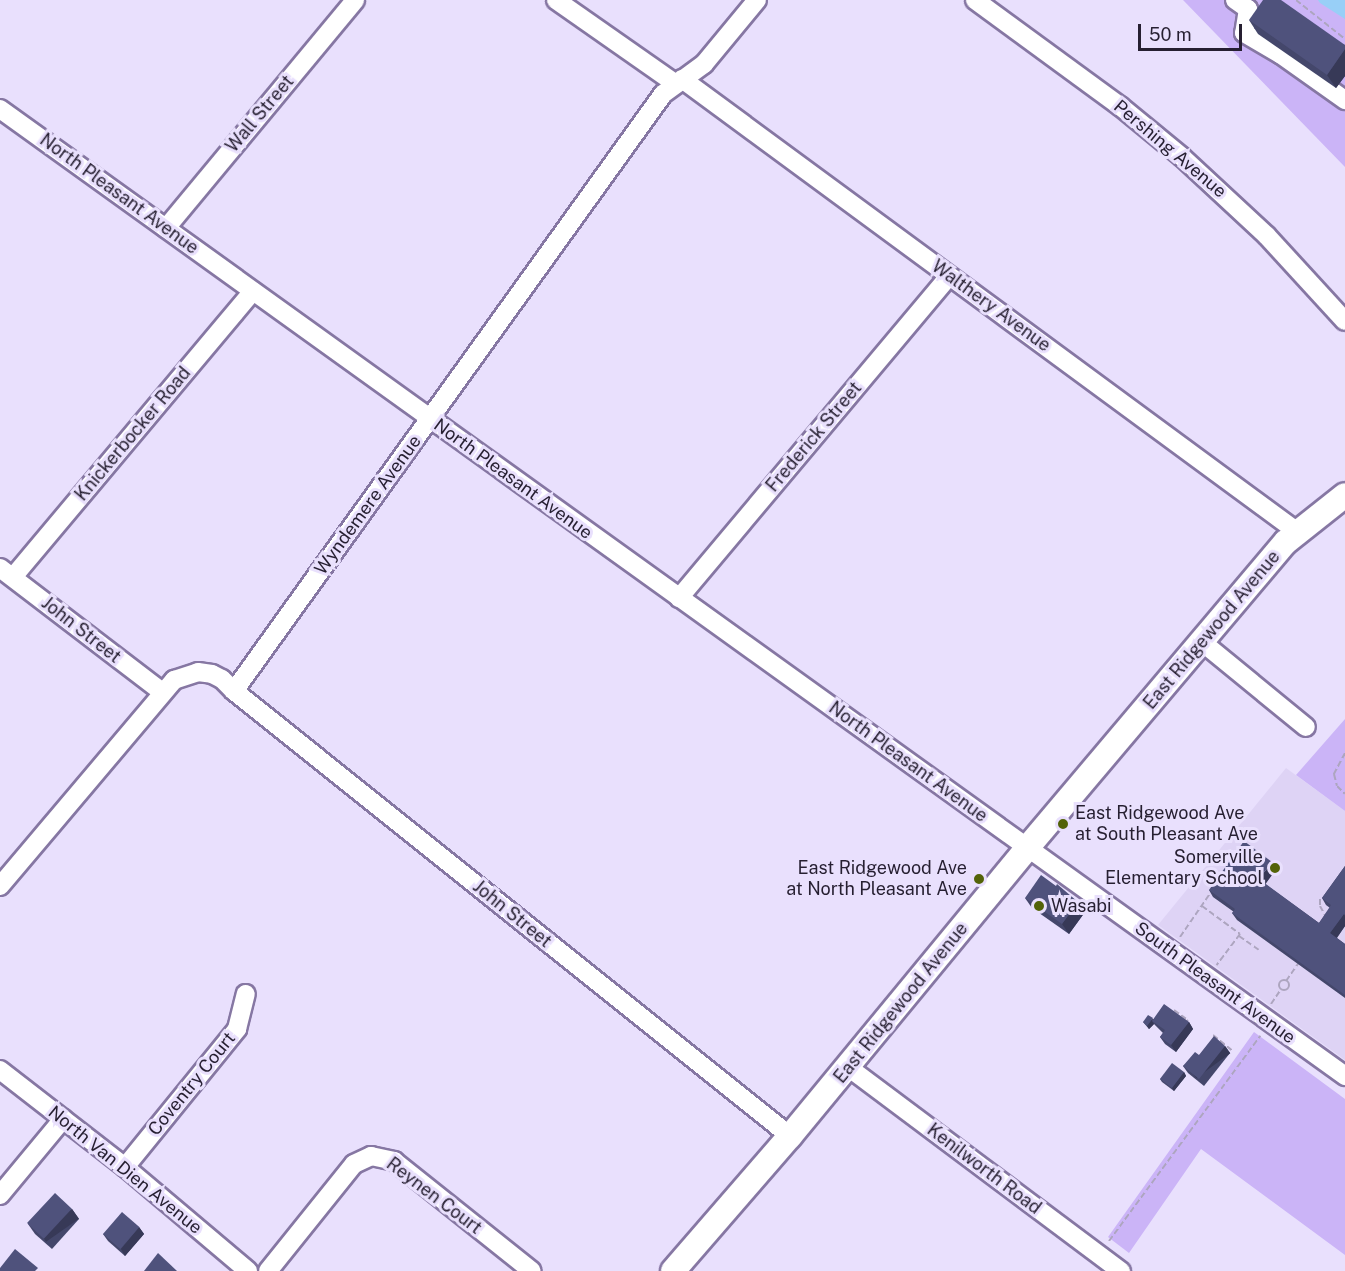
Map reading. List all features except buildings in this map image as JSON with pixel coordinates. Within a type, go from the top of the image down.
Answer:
[{"type":"main road","name":"East Ridgewood Avenue","points":[[673,1271],[790,1136],[1027,848],[1286,542],[1345,495]]},
{"type":"street","name":"Wall Street","points":[[166,228],[355,0]]},
{"type":"street","name":"Walthery Avenue","points":[[556,0],[679,82],[1299,532]]},
{"type":"street","name":"Wyndemere Avenue","points":[[234,691],[663,94],[704,64],[757,0]]},
{"type":"street","name":"Pershing Avenue","points":[[975,0],[1120,106],[1182,157],[1268,236],[1345,321]]},
{"type":"street","points":[[1235,0],[1248,9],[1244,33],[1280,54],[1345,100]]},
{"type":"street","name":"North Pleasant Avenue","points":[[1,111],[1027,848]]},
{"type":"street","name":"Frederick Street","points":[[679,598],[949,276]]},
{"type":"street","name":"Knickerbocker Road","points":[[6,572],[253,291]]},
{"type":"street","name":"John Street","points":[[6,572],[162,692]]},
{"type":"street","points":[[1202,642],[1306,727]]},
{"type":"street","points":[[0,886],[174,680],[198,672],[222,679],[234,691]]},
{"type":"street","name":"John Street","points":[[234,691],[790,1136]]},
{"type":"street","name":"South Pleasant Avenue","points":[[1027,848],[1345,1076]]},
{"type":"street","name":"Coventry Court","points":[[125,1167],[237,1029],[246,994]]},
{"type":"street","name":"Kenilworth Road","points":[[848,1067],[1121,1271]]},
{"type":"street","name":"North Van Dien Avenue","points":[[0,1070],[125,1167],[248,1271]]},
{"type":"street","points":[[0,1195],[63,1119]]},
{"type":"street","name":"Reynen Court","points":[[268,1271],[354,1164],[372,1156],[394,1161],[532,1271]]},
{"type":"path","points":[[1296,0],[1345,39]]},
{"type":"path","points":[[1345,753],[1337,764],[1334,774],[1337,786],[1345,794]]},
{"type":"path","points":[[1178,939],[1215,888]]},
{"type":"path","points":[[1320,899],[1320,906],[1329,922]]},
{"type":"path","points":[[1202,906],[1259,950]]},
{"type":"path","points":[[1216,966],[1239,936]]},
{"type":"path","points":[[1281,989],[1288,988],[1287,981],[1298,964]]},
{"type":"path","points":[[1271,1004],[1281,989],[1280,983],[1287,981]]},
{"type":"path","points":[[1174,1010],[1188,1020],[1185,1023]]},
{"type":"path","points":[[1108,1243],[1262,1034]]},
{"type":"path","points":[[1213,1035],[1233,1051]]},
{"type":"shaded area","points":[[1183,0],[1345,0],[1345,167]]},
{"type":"shaded area","points":[[1345,719],[1345,811],[1296,775]]},
{"type":"shaded area","name":"Somerville Elementary School","points":[[1286,768],[1345,811],[1345,1060],[1158,925]]},
{"type":"shaded area","points":[[1254,1032],[1345,1099],[1345,1255],[1201,1149],[1129,1253],[1108,1237]]},
{"type":"water","points":[[1318,0],[1345,0],[1345,19],[1320,3]]},
{"type":"place","name":"East Ridgewood Ave at South Pleasant Ave","points":[[1063,824]]},
{"type":"place","name":"Somerville Elementary School","points":[[1275,868]]},
{"type":"place","name":"East Ridgewood Ave at North Pleasant Ave","points":[[979,879]]},
{"type":"place","name":"Wasabi","points":[[1039,906]]}]
